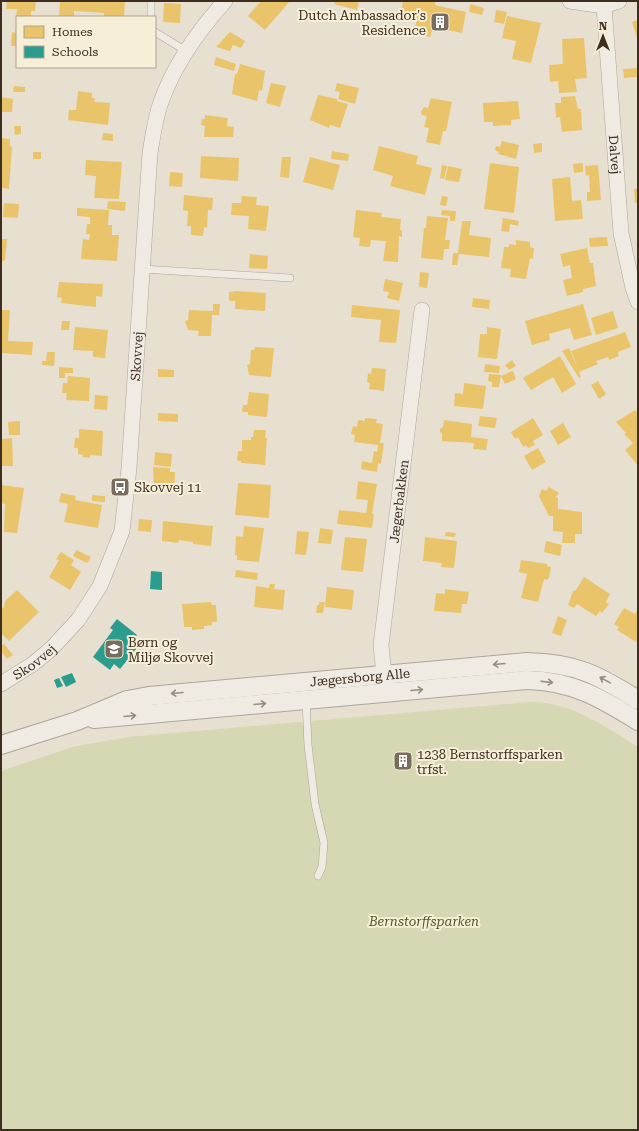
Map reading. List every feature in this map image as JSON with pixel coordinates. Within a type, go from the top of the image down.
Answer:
[{"type":"street","name":"Skovvej","points":[[1,684],[33,664],[51,649],[78,620],[100,586],[122,531],[129,475],[150,153],[157,116],[164,93],[186,51],[225,1]]},
{"type":"street","points":[[570,1],[604,6],[619,1]]},
{"type":"street","name":"Dalvej","points":[[604,6],[621,233],[633,288],[638,302]]},
{"type":"street","name":"Jægerbakken","points":[[385,693],[381,645],[422,310]]},
{"type":"street","name":"Jægersborg Alle","points":[[1,745],[77,720],[127,700],[148,696],[539,662],[567,666],[594,674],[638,700]]},
{"type":"street","name":"Jægersborg Alle","points":[[77,720],[540,681],[580,689],[607,702],[638,721]]},
{"type":"lane","points":[[151,1],[151,16]]},
{"type":"lane","points":[[156,33],[186,51]]},
{"type":"lane","points":[[142,269],[290,278]]},
{"type":"lane","points":[[306,700],[308,746],[315,804],[324,843],[322,867],[318,876]]},
{"type":"green space","name":"Bernstorffsparken","points":[[530,702],[560,706],[574,711],[600,724],[638,747],[638,1130],[1,1130],[1,771],[72,747],[128,737]]},
{"type":"building: Homes","points":[[7,1],[36,1],[35,11],[31,11],[31,16],[16,16],[17,9],[6,9]]},
{"type":"building: Homes","points":[[60,1],[125,1],[124,16],[104,16],[104,13],[74,11],[74,16],[59,16]]},
{"type":"building: Homes","points":[[261,1],[290,1],[265,30],[248,16]]},
{"type":"building: Homes","points":[[335,1],[359,1],[357,10],[334,4]]},
{"type":"building: Homes","name":"Dutch Ambassador's Residence","points":[[403,1],[436,1],[435,5],[466,12],[462,33],[433,27],[430,37],[414,33],[417,17],[401,13]]},
{"type":"building: Homes","points":[[164,3],[181,4],[180,23],[163,22]]},
{"type":"building: Homes","points":[[470,4],[484,8],[482,15],[469,12]]},
{"type":"building: Homes","points":[[496,10],[507,12],[504,24],[494,22]]},
{"type":"building: Homes","points":[[507,16],[541,23],[531,63],[512,59],[516,41],[502,38]]},
{"type":"building: Homes","points":[[638,20],[638,41],[632,22]]},
{"type":"building: Homes","points":[[16,26],[16,46],[11,46],[12,32],[15,33]]},
{"type":"building: Homes","points":[[230,32],[245,41],[241,48],[233,45],[230,51],[216,47]]},
{"type":"building: Homes","points":[[584,38],[587,78],[575,79],[577,92],[559,93],[558,81],[550,82],[549,65],[563,64],[562,39]]},
{"type":"building: Homes","points":[[216,57],[236,64],[234,71],[214,65]]},
{"type":"building: Homes","points":[[240,64],[265,71],[262,91],[259,90],[257,101],[232,94],[235,74],[237,74]]},
{"type":"building: Homes","points":[[638,68],[638,77],[624,78],[623,69]]},
{"type":"building: Homes","points":[[271,83],[286,86],[280,107],[266,103]]},
{"type":"building: Homes","points":[[337,83],[359,88],[355,104],[338,99],[340,92],[335,91]]},
{"type":"building: Homes","points":[[14,86],[25,87],[25,92],[13,92]]},
{"type":"building: Homes","points":[[78,91],[92,93],[92,98],[95,98],[94,102],[110,103],[108,125],[68,120],[69,110],[76,110]]},
{"type":"building: Homes","points":[[318,95],[337,99],[337,101],[348,104],[340,128],[330,125],[329,128],[310,120]]},
{"type":"building: Homes","points":[[575,96],[578,109],[581,109],[582,130],[562,132],[560,117],[556,118],[555,103],[561,103],[561,97]]},
{"type":"building: Homes","points":[[1,97],[13,99],[12,112],[1,112]]},
{"type":"building: Homes","points":[[431,98],[452,102],[446,131],[443,131],[440,145],[426,142],[429,128],[424,127],[427,116],[422,115],[421,112],[424,107],[428,108]]},
{"type":"building: Homes","points":[[518,101],[520,119],[511,120],[511,125],[493,126],[493,122],[484,122],[483,103]]},
{"type":"building: Homes","points":[[205,115],[228,118],[227,126],[234,127],[233,137],[204,137],[205,126],[201,125],[202,119],[205,119]]},
{"type":"building: Homes","points":[[14,126],[21,126],[21,134],[15,135]]},
{"type":"building: Homes","points":[[103,133],[113,134],[113,141],[102,140]]},
{"type":"building: Homes","points":[[1,138],[10,139],[10,146],[12,147],[9,189],[1,188]]},
{"type":"building: Homes","points":[[502,141],[519,145],[516,159],[498,154],[499,152],[495,150],[496,146],[500,147]]},
{"type":"building: Homes","points":[[542,143],[542,152],[534,153],[533,144]]},
{"type":"building: Homes","points":[[379,146],[418,156],[416,164],[432,168],[425,195],[390,186],[393,176],[373,170]]},
{"type":"building: Homes","points":[[332,151],[349,154],[348,161],[331,159]]},
{"type":"building: Homes","points":[[33,152],[41,152],[41,159],[33,159]]},
{"type":"building: Homes","points":[[201,156],[239,158],[238,181],[200,178]]},
{"type":"building: Homes","points":[[282,157],[291,157],[289,178],[280,177]]},
{"type":"building: Homes","points":[[310,157],[340,165],[333,190],[303,182]]},
{"type":"building: Homes","points":[[86,160],[122,162],[119,199],[94,198],[96,176],[85,175]]},
{"type":"building: Homes","points":[[490,163],[519,167],[514,213],[484,209]]},
{"type":"building: Homes","points":[[583,163],[583,172],[574,173],[573,164]]},
{"type":"building: Homes","points":[[442,165],[447,166],[444,179],[440,178]]},
{"type":"building: Homes","points":[[598,165],[601,200],[587,201],[587,192],[590,192],[589,175],[586,176],[585,166]]},
{"type":"building: Homes","points":[[448,166],[462,169],[459,182],[445,180]]},
{"type":"building: Homes","points":[[170,172],[183,173],[182,187],[169,186]]},
{"type":"building: Homes","points":[[570,177],[572,201],[581,200],[583,219],[555,221],[552,179]]},
{"type":"building: Homes","points":[[634,189],[638,189],[638,203],[635,203]]},
{"type":"building: Homes","points":[[184,195],[213,198],[212,210],[208,210],[207,228],[204,227],[203,236],[191,235],[191,226],[187,226],[188,211],[183,210]]},
{"type":"building: Homes","points":[[242,196],[257,197],[256,205],[269,206],[266,231],[248,229],[249,216],[231,215],[232,203],[241,203]]},
{"type":"building: Homes","points":[[442,196],[448,197],[446,206],[440,205]]},
{"type":"building: Homes","points":[[108,201],[126,202],[125,211],[107,209]]},
{"type":"building: Homes","points":[[4,203],[19,204],[18,218],[3,217]]},
{"type":"building: Homes","points":[[77,208],[109,210],[108,225],[112,225],[112,235],[119,235],[117,261],[81,259],[83,239],[89,240],[90,234],[86,234],[87,224],[90,224],[90,217],[77,216]]},
{"type":"building: Homes","points":[[356,210],[382,213],[381,217],[401,219],[400,230],[402,230],[402,237],[399,236],[398,262],[383,261],[386,241],[371,240],[370,247],[359,246],[360,238],[353,237]]},
{"type":"building: Homes","points":[[442,210],[456,211],[455,221],[450,221],[450,216],[441,215]]},
{"type":"building: Homes","points":[[427,216],[448,218],[445,240],[450,240],[449,249],[444,249],[443,260],[421,258],[424,228],[426,228]]},
{"type":"building: Homes","points":[[503,218],[519,221],[518,226],[510,224],[509,232],[501,231]]},
{"type":"building: Homes","points":[[462,221],[471,221],[469,235],[491,238],[489,257],[459,254],[457,265],[452,265],[453,253],[458,253]]},
{"type":"building: Homes","points":[[607,237],[608,246],[590,247],[589,238]]},
{"type":"building: Homes","points":[[1,239],[7,239],[5,261],[1,261]]},
{"type":"building: Homes","points":[[516,240],[530,242],[530,247],[534,248],[533,259],[530,258],[526,279],[510,277],[511,269],[501,268],[504,247],[509,247],[509,244],[516,245]]},
{"type":"building: Homes","points":[[587,248],[590,263],[593,263],[596,286],[583,289],[583,292],[567,296],[563,280],[572,278],[570,265],[563,267],[560,254]]},
{"type":"building: Homes","points":[[250,254],[268,256],[267,269],[249,268]]},
{"type":"building: Homes","points":[[420,272],[429,273],[427,288],[419,287]]},
{"type":"building: Homes","points":[[385,279],[403,283],[399,301],[387,298],[389,292],[383,291]]},
{"type":"building: Homes","points":[[59,282],[103,284],[102,297],[96,296],[96,307],[61,303],[62,298],[57,297]]},
{"type":"building: Homes","points":[[229,292],[266,293],[265,311],[235,309],[235,301],[229,301]]},
{"type":"building: Homes","points":[[473,298],[490,300],[489,309],[472,307]]},
{"type":"building: Homes","points":[[213,304],[220,304],[219,315],[212,315],[211,336],[198,336],[199,331],[188,330],[185,321],[188,320],[189,310],[213,311]]},
{"type":"building: Homes","points":[[583,304],[592,335],[574,340],[570,328],[549,334],[550,340],[532,345],[525,321]]},
{"type":"building: Homes","points":[[352,305],[400,310],[396,343],[379,342],[381,320],[351,317]]},
{"type":"building: Homes","points":[[1,310],[10,310],[8,341],[33,342],[32,355],[1,353]]},
{"type":"building: Homes","points":[[613,311],[618,328],[596,335],[591,318]]},
{"type":"building: Homes","points":[[62,321],[70,321],[69,330],[61,330]]},
{"type":"building: Homes","points":[[75,327],[108,330],[105,358],[93,357],[93,351],[73,350]]},
{"type":"building: Homes","points":[[487,327],[501,329],[497,359],[478,357],[480,334],[487,334]]},
{"type":"building: Homes","points":[[625,332],[631,347],[618,352],[619,356],[609,360],[608,357],[596,361],[598,364],[579,372],[571,351]]},
{"type":"building: Homes","points":[[255,347],[274,348],[271,377],[249,375],[247,365],[250,364],[251,350],[254,350]]},
{"type":"building: Homes","points":[[569,348],[581,377],[579,378],[562,351]]},
{"type":"building: Homes","points":[[47,352],[55,352],[54,366],[42,365],[42,361],[46,361]]},
{"type":"building: Homes","points":[[560,356],[576,384],[562,393],[553,377],[531,390],[523,378]]},
{"type":"building: Homes","points":[[512,360],[516,366],[509,370],[505,365]]},
{"type":"building: Homes","points":[[485,364],[500,366],[499,373],[484,372]]},
{"type":"building: Homes","points":[[59,367],[73,368],[73,373],[65,373],[65,378],[59,378]]},
{"type":"building: Homes","points":[[372,368],[386,369],[384,391],[369,389],[370,383],[367,382],[368,373],[371,374]]},
{"type":"building: Homes","points":[[158,369],[174,370],[174,377],[158,377]]},
{"type":"building: Homes","points":[[513,371],[516,379],[505,384],[501,376]]},
{"type":"building: Homes","points":[[489,374],[501,375],[499,387],[492,387],[492,382],[488,381]]},
{"type":"building: Homes","points":[[68,376],[90,378],[89,401],[66,400],[67,393],[62,393],[63,383],[67,383]]},
{"type":"building: Homes","points":[[598,381],[606,394],[599,399],[591,385]]},
{"type":"building: Homes","points":[[464,383],[486,386],[483,409],[454,406],[455,393],[463,394]]},
{"type":"building: Homes","points":[[249,392],[269,394],[267,417],[248,415],[248,412],[242,412],[243,405],[247,405]]},
{"type":"building: Homes","points":[[95,395],[108,396],[107,410],[94,409]]},
{"type":"building: Homes","points":[[635,410],[638,413],[638,466],[625,450],[633,443],[624,434],[626,433],[616,422]]},
{"type":"building: Homes","points":[[158,413],[178,414],[178,422],[158,421]]},
{"type":"building: Homes","points":[[480,416],[497,418],[495,428],[478,426]]},
{"type":"building: Homes","points":[[365,418],[377,419],[376,423],[383,424],[380,443],[384,443],[381,464],[378,463],[377,472],[361,469],[362,461],[372,463],[374,451],[377,452],[378,445],[354,442],[355,435],[351,434],[353,426],[357,427],[358,420],[365,421]]},
{"type":"building: Homes","points":[[533,418],[543,435],[533,441],[535,445],[528,448],[526,445],[523,447],[518,437],[515,439],[511,432]]},
{"type":"building: Homes","points":[[444,420],[472,424],[471,437],[488,439],[486,450],[473,449],[474,443],[442,441],[442,433],[440,432],[440,429],[443,427]]},
{"type":"building: Homes","points":[[20,421],[20,435],[9,435],[8,422]]},
{"type":"building: Homes","points":[[563,423],[571,437],[558,445],[550,431]]},
{"type":"building: Homes","points":[[79,429],[103,431],[102,456],[90,455],[90,458],[83,457],[83,455],[78,454],[78,448],[74,448],[75,438],[79,438]]},
{"type":"building: Homes","points":[[254,430],[266,430],[265,438],[267,438],[265,465],[241,463],[241,461],[237,461],[238,451],[242,451],[242,440],[251,440]]},
{"type":"building: Homes","points":[[12,438],[13,466],[1,466],[1,439]]},
{"type":"building: Homes","points":[[538,448],[546,462],[532,470],[524,456]]},
{"type":"building: Homes","points":[[155,452],[172,454],[171,467],[154,465]]},
{"type":"building: Homes","points":[[153,467],[170,468],[170,472],[175,472],[174,492],[169,491],[169,489],[154,488]]},
{"type":"building: Homes","points":[[358,481],[377,484],[372,514],[374,514],[372,528],[337,524],[339,510],[366,513],[368,500],[356,499]]},
{"type":"building: Homes","points":[[238,483],[271,485],[269,518],[235,515]]},
{"type":"building: Homes","points":[[1,485],[24,488],[17,533],[4,532],[5,504],[1,503]]},
{"type":"building: Homes","points":[[549,487],[559,493],[556,497],[558,498],[558,509],[582,512],[582,534],[575,534],[575,543],[562,543],[563,532],[553,531],[553,516],[549,516],[539,496],[542,489],[546,491]]},
{"type":"building: Homes","points":[[61,493],[76,496],[75,500],[102,505],[98,528],[64,522],[68,504],[59,502]]},
{"type":"building: Homes","points":[[92,495],[105,496],[105,502],[92,501]]},
{"type":"building: Homes","points":[[139,519],[152,520],[151,532],[138,531]]},
{"type":"building: Homes","points":[[163,521],[213,526],[211,546],[193,544],[193,542],[179,540],[178,543],[162,541]]},
{"type":"building: Homes","points":[[244,526],[264,528],[259,562],[237,560],[237,555],[235,555],[236,536],[243,537]]},
{"type":"building: Homes","points":[[320,528],[333,530],[331,544],[318,543]]},
{"type":"building: Homes","points":[[297,531],[309,532],[306,555],[295,554]]},
{"type":"building: Homes","points":[[446,532],[456,533],[455,537],[445,536]]},
{"type":"building: Homes","points":[[345,537],[367,539],[363,572],[341,570]]},
{"type":"building: Homes","points":[[425,537],[457,541],[454,568],[441,567],[442,563],[423,561]]},
{"type":"building: Homes","points":[[546,541],[562,545],[560,556],[544,552]]},
{"type":"building: Homes","points":[[76,550],[91,557],[87,563],[73,556]]},
{"type":"building: Homes","points":[[61,552],[74,560],[71,565],[81,572],[70,590],[49,577],[59,560],[56,559]]},
{"type":"building: Homes","points":[[521,560],[547,564],[547,566],[551,567],[549,578],[547,580],[544,579],[538,602],[521,598],[527,574],[519,572]]},
{"type":"building: Homes","points":[[236,570],[258,573],[257,580],[235,577]]},
{"type":"building: Homes","points":[[584,577],[610,594],[606,602],[609,604],[602,613],[600,611],[596,616],[577,604],[574,608],[568,605],[573,591],[576,590]]},
{"type":"building: Homes","points":[[270,584],[275,584],[274,589],[285,590],[283,610],[254,607],[256,586],[269,588]]},
{"type":"building: Homes","points":[[327,587],[354,590],[352,610],[325,607]]},
{"type":"building: Homes","points":[[445,589],[469,592],[467,604],[462,604],[461,613],[434,611],[436,593],[445,594]]},
{"type":"building: Homes","points":[[17,590],[39,612],[9,641],[1,633],[1,610],[4,607],[5,601]]},
{"type":"building: Homes","points":[[211,602],[212,605],[216,605],[217,622],[212,622],[212,625],[204,626],[204,629],[192,630],[192,627],[184,627],[182,604]]},
{"type":"building: Homes","points":[[319,602],[325,602],[323,613],[316,613]]},
{"type":"building: Homes","points":[[624,608],[635,614],[638,609],[638,639],[636,642],[617,630],[619,627],[614,624]]},
{"type":"building: Homes","points":[[558,616],[567,620],[561,636],[552,633]]},
{"type":"building: Homes","points":[[4,644],[13,655],[7,659],[1,651],[1,646]]},
{"type":"building: Homes","name":"1238 Bernstorffsparken trfst.","points":[[410,755],[412,765],[396,767],[394,757]]},
{"type":"building: Schools","points":[[151,571],[162,572],[162,590],[150,589]]},
{"type":"building: Schools","points":[[117,619],[137,635],[135,638],[141,643],[120,669],[114,664],[110,670],[93,657],[113,630],[110,628]]},
{"type":"building: Schools","points":[[72,673],[76,682],[66,687],[61,677]]},
{"type":"building: Schools","points":[[59,678],[63,686],[57,688],[54,680]]},
{"type":"place","name":"Dutch Ambassador's Residence","points":[[440,22]]},
{"type":"place","name":"Skovvej 11","points":[[120,487]]},
{"type":"place","name":"Børn og Miljø Skovvej","points":[[114,649]]},
{"type":"place","name":"1238 Bernstorffsparken trfst.","points":[[403,761]]}]
